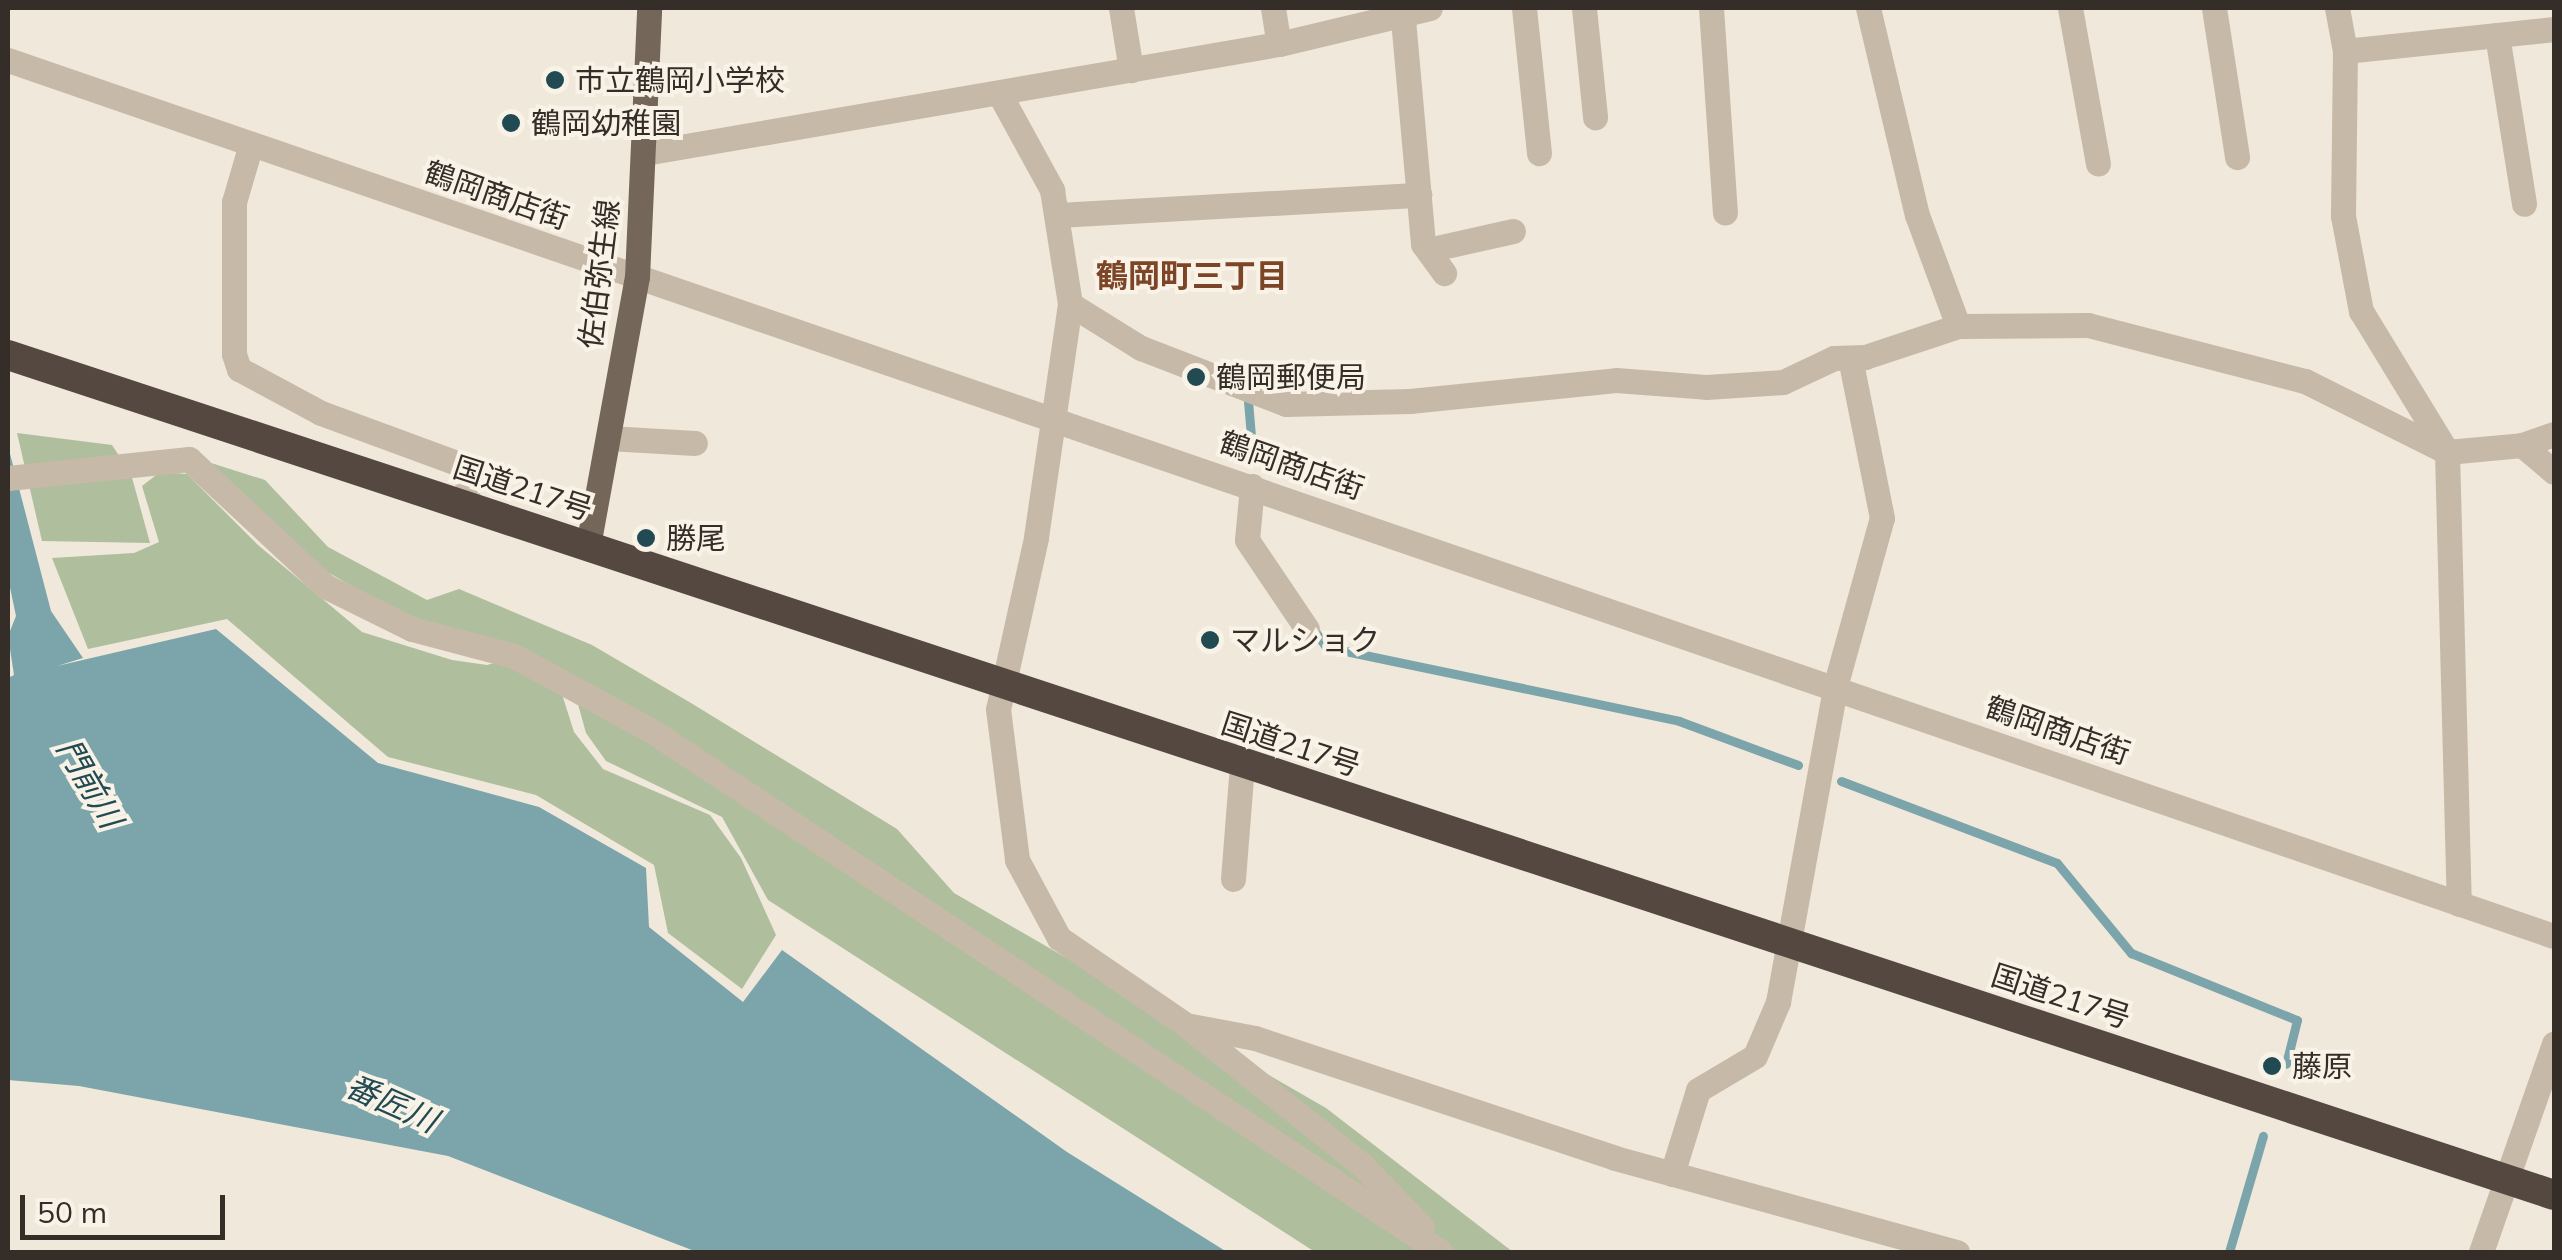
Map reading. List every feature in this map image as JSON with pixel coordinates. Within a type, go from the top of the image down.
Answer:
[{"type":"highway","name":"国道217号","points":[[8,355],[90,378],[1003,686],[2554,1195]]},
{"type":"main road","name":"佐伯弥生線","points":[[588,546],[637,277],[649,8]]},
{"type":"street","points":[[1121,8],[1131,70]]},
{"type":"street","points":[[1273,8],[1279,44]]},
{"type":"street","points":[[644,153],[1279,44],[1402,11],[1430,8]]},
{"type":"street","points":[[1524,8],[1539,153]]},
{"type":"street","points":[[1584,8],[1595,117]]},
{"type":"street","points":[[1711,8],[1725,213]]},
{"type":"street","points":[[1868,8],[1918,215],[1958,326]]},
{"type":"street","points":[[2070,8],[2098,164]]},
{"type":"street","points":[[2214,8],[2237,157]]},
{"type":"street","points":[[2338,8],[2345,51],[2344,216],[2361,311],[2446,452],[2459,904]]},
{"type":"street","points":[[1402,11],[1419,195],[1428,250],[1444,274]]},
{"type":"street","points":[[2345,51],[2554,30]]},
{"type":"street","points":[[2497,36],[2524,204]]},
{"type":"street","name":"鶴岡商店街","points":[[8,60],[2554,936]]},
{"type":"street","points":[[999,92],[1052,190],[1070,304],[1055,419],[998,709],[1017,860],[1058,938],[1186,1025],[1363,1166],[1444,1252]]},
{"type":"street","points":[[251,144],[234,202],[234,354],[240,370],[322,413],[468,467],[467,507]]},
{"type":"street","points":[[1058,216],[1419,195]]},
{"type":"street","points":[[1428,250],[1513,230]]},
{"type":"street","points":[[1070,304],[1142,348],[1286,404],[1410,401],[1616,380],[1706,387],[1783,382],[1958,326],[2088,325],[2305,381],[2446,452],[2522,445],[2554,434]]},
{"type":"street","points":[[1672,1174],[1698,1090],[1755,1056],[1771,1029],[1835,687],[1882,518],[1850,358]]},
{"type":"street","points":[[608,438],[695,442]]},
{"type":"street","points":[[2522,445],[2554,472]]},
{"type":"street","points":[[8,478],[188,458],[325,586],[412,629],[514,656],[652,731],[1444,1252]]},
{"type":"street","points":[[1252,486],[1247,540],[1306,629]]},
{"type":"street","points":[[1233,879],[1242,765]]},
{"type":"street","points":[[1186,1025],[1255,1038],[1672,1174],[1957,1252]]},
{"type":"street","points":[[2482,1252],[2554,1043]]},
{"type":"green space","points":[[17,433],[112,445],[131,474],[150,543],[42,541]]},
{"type":"green space","points":[[211,463],[265,480],[328,547],[427,600],[459,589],[592,645],[691,703],[897,829],[954,893],[1326,1108],[1513,1252],[1315,1252],[768,900],[722,817],[606,761],[586,733],[576,697],[441,637],[315,565]]},
{"type":"green space","points":[[160,472],[187,474],[258,545],[362,632],[452,660],[487,665],[505,660],[560,688],[574,732],[603,769],[710,815],[741,858],[776,935],[742,989],[668,933],[654,865],[536,795],[388,757],[227,619],[88,649],[52,558],[134,553],[159,542],[142,486]]},
{"type":"water","points":[[8,446],[51,611],[83,658],[57,666],[216,629],[378,763],[539,807],[646,868],[649,927],[743,1002],[782,950],[1067,1152],[1227,1252],[697,1252],[448,1156],[79,1086],[8,1080],[8,678],[14,675],[8,636],[16,616],[8,578]]},
{"type":"waterway","points":[[1248,401],[1253,459]]},
{"type":"waterway","points":[[1312,627],[1326,647],[1679,721],[1798,765]]},
{"type":"waterway","points":[[1841,781],[2057,863],[2131,953],[2297,1020],[2286,1064]]},
{"type":"waterway","points":[[2229,1252],[2263,1136]]},
{"type":"place","name":"市立鶴岡小学校","points":[[555,80]]},
{"type":"place","name":"鶴岡幼稚園","points":[[511,123]]},
{"type":"place","name":"鶴岡郵便局","points":[[1196,377]]},
{"type":"place","name":"勝尾","points":[[646,538]]},
{"type":"place","name":"マルショク","points":[[1210,640]]},
{"type":"place","name":"藤原","points":[[2272,1066]]},
{"type":"district","name":"鶴岡町三丁目","points":[[1192,275]]},
{"type":"water label","name":"門前川","points":[[90,783]]},
{"type":"water label","name":"番匠川","points":[[392,1103]]}]
